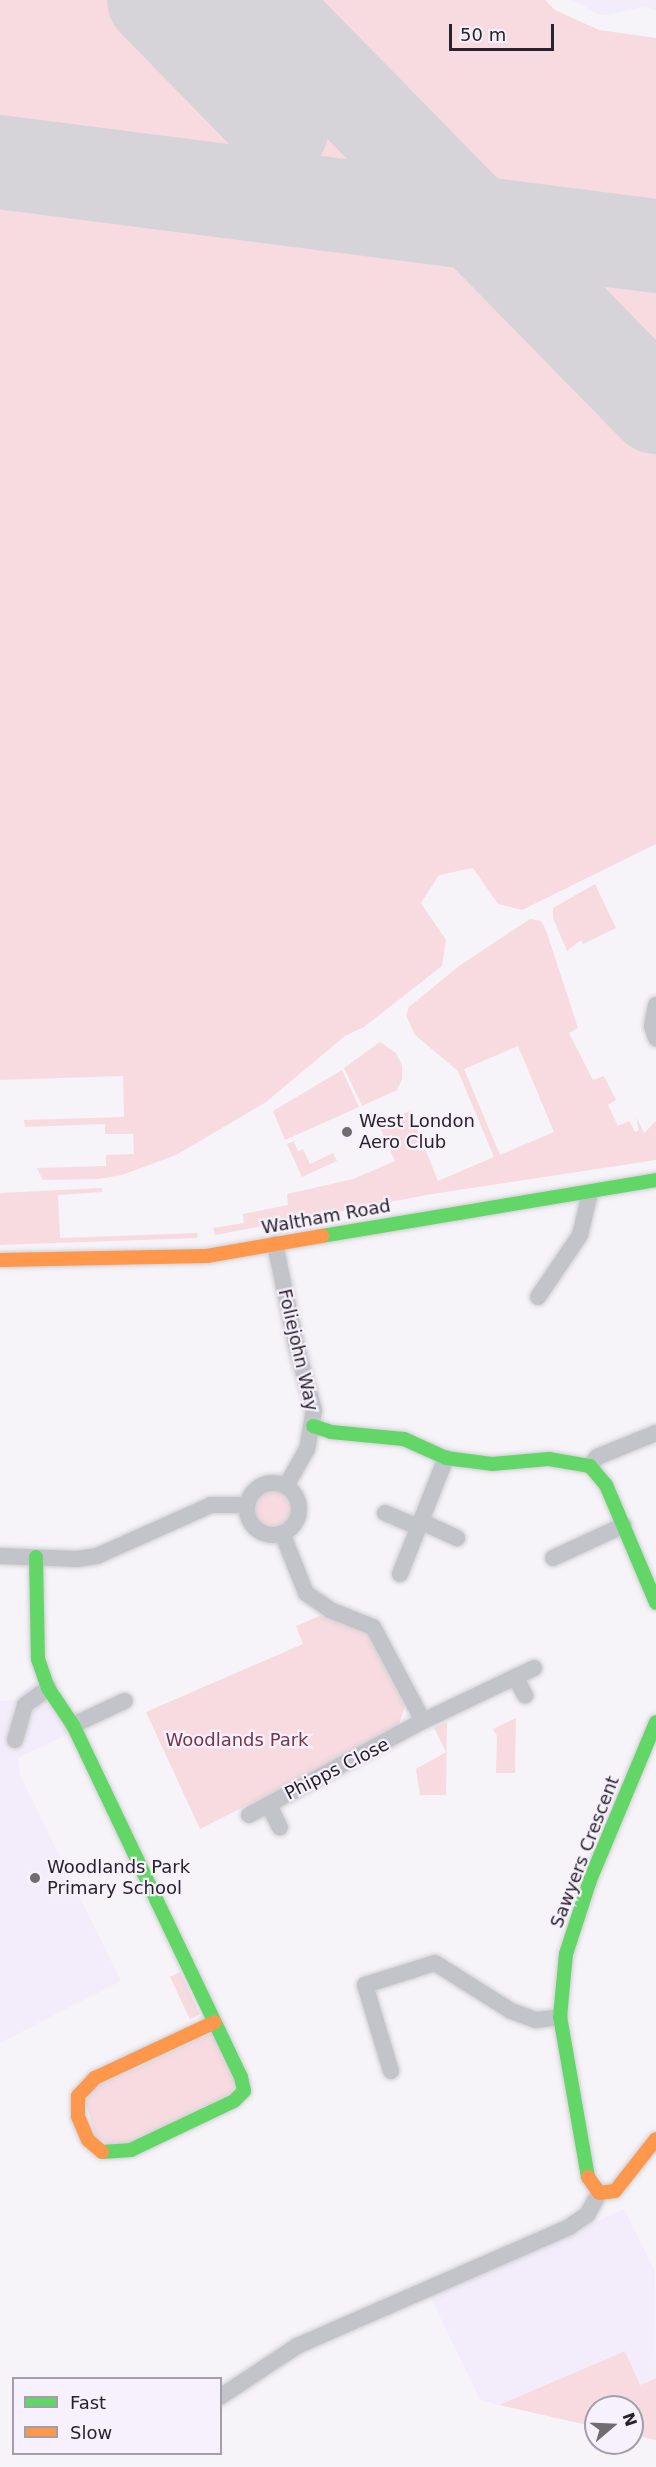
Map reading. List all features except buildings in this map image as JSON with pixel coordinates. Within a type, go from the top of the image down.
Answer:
[{"type":"street","points":[[656,1005],[652,1026],[656,1038]]},
{"type":"street","name":"Waltham Road","points":[[0,1260],[207,1256],[590,1193],[656,1180]]},
{"type":"street","points":[[538,1297],[580,1235],[590,1193]]},
{"type":"street","name":"Foliejohn Way","points":[[276,1244],[297,1349],[314,1410],[313,1426],[307,1449],[286,1486]]},
{"type":"street","points":[[313,1426],[331,1432],[404,1439],[446,1458],[492,1464],[549,1459],[590,1466],[606,1485],[656,1603]]},
{"type":"street","points":[[590,1466],[597,1456],[656,1433]]},
{"type":"street","points":[[400,1574],[446,1458]]},
{"type":"street","points":[[261,1485],[286,1486],[299,1507],[295,1523],[282,1533],[273,1535],[256,1529],[247,1514],[247,1505],[261,1485]]},
{"type":"street","points":[[0,1556],[97,1556],[211,1505],[247,1505]]},
{"type":"street","points":[[386,1513],[457,1538]]},
{"type":"street","points":[[553,1558],[624,1525]]},
{"type":"street","points":[[282,1533],[306,1593],[330,1610],[373,1627],[423,1721]]},
{"type":"street","points":[[36,1557],[38,1651],[48,1688],[73,1725],[215,2022],[241,2077],[244,2091],[234,2102],[130,2150],[103,2153],[88,2140],[78,2116],[78,2096],[94,2078],[215,2022]]},
{"type":"street","name":"Phipps Close","points":[[249,1815],[423,1721],[534,1668]]},
{"type":"street","points":[[515,1677],[525,1695]]},
{"type":"street","points":[[15,1740],[25,1704],[48,1688]]},
{"type":"street","points":[[73,1725],[125,1701]]},
{"type":"street","name":"Sawyers Crescent","points":[[607,2192],[588,2179],[560,2017],[566,1954],[590,1880],[656,1722]]},
{"type":"street","points":[[269,1805],[280,1828]]},
{"type":"street","points":[[390,2071],[365,1985],[435,1964],[511,2011],[536,2020],[560,2017]]},
{"type":"street","points":[[222,2396],[297,2346],[569,2227],[587,2215],[656,2139]]},
{"type":"shaded area","points":[[572,0],[656,0],[656,10],[643,7],[602,16]]},
{"type":"shaded area","name":"Woodlands Park Primary School","points":[[35,1681],[69,1734],[18,1758],[20,1775],[121,1981],[0,2043],[0,1701],[14,1700]]},
{"type":"shaded area","points":[[624,2209],[655,2271],[656,2378],[640,2386],[625,2351],[499,2405],[480,2400],[430,2296]]},
{"type":"green space","points":[[0,0],[545,0],[555,10],[599,30],[656,38],[656,844],[522,910],[498,904],[473,868],[439,875],[421,903],[446,940],[442,966],[364,1027],[345,1036],[266,1102],[176,1155],[122,1175],[98,1179],[43,1180],[37,1168],[106,1166],[106,1155],[134,1154],[133,1134],[105,1134],[105,1124],[25,1127],[24,1120],[124,1117],[123,1076],[0,1080]]},
{"type":"green space","points":[[595,884],[616,928],[583,944],[581,940],[567,951],[553,918],[553,908]]},
{"type":"green space","points":[[530,919],[541,921],[578,1028],[569,1033],[593,1080],[604,1076],[616,1100],[608,1105],[618,1126],[629,1121],[635,1132],[639,1130],[636,1117],[644,1133],[656,1121],[656,1160],[432,1194],[215,1235],[213,1228],[244,1223],[243,1214],[288,1205],[287,1194],[353,1179],[395,1161],[379,1125],[410,1111],[438,1181],[494,1157],[458,1071],[415,1035],[406,1015],[409,1007],[459,966]],"holes":[[[518,1046],[554,1132],[500,1155],[464,1069]]]},
{"type":"green space","points":[[380,1042],[396,1053],[402,1066],[402,1079],[397,1090],[362,1106],[344,1068]]},
{"type":"green space","points":[[342,1070],[359,1107],[285,1140],[273,1111]]},
{"type":"green space","points":[[299,1139],[294,1142],[298,1151],[303,1149],[310,1164],[333,1153],[337,1161],[302,1177],[287,1144]]},
{"type":"green space","points":[[102,1188],[102,1192],[58,1195],[60,1238],[198,1233],[197,1238],[0,1245],[0,1193]]},
{"type":"green space","points":[[273,1488],[281,1489],[287,1494],[292,1500],[292,1516],[287,1522],[281,1527],[273,1528],[265,1527],[259,1522],[254,1516],[253,1508],[254,1500],[259,1494],[265,1489]]},
{"type":"green space","name":"Woodlands Park","points":[[322,1615],[366,1632],[405,1706],[397,1730],[200,1829],[146,1712],[303,1644],[296,1626]]},
{"type":"green space","points":[[516,1718],[515,1773],[496,1773],[497,1736],[493,1729]]},
{"type":"green space","points":[[447,1722],[446,1795],[420,1795],[416,1769],[446,1752],[434,1728]]},
{"type":"green space","points":[[180,1972],[200,2015],[190,2019],[170,1977]]},
{"type":"green space","points":[[212,2033],[236,2082],[232,2093],[126,2145],[108,2144],[95,2135],[85,2101],[95,2087]]},
{"type":"green space","points":[[625,2351],[640,2385],[656,2378],[656,2440],[644,2438],[644,2395],[584,2395],[584,2424],[499,2405]]},
{"type":"runway","points":[[154,0],[281,130]]},
{"type":"runway","points":[[257,0],[656,407]]},
{"type":"runway","points":[[0,162],[656,246]]},
{"type":"traffic: fast","points":[[322,1236],[656,1180]]},
{"type":"traffic: fast","points":[[313,1426],[331,1432],[404,1439],[446,1458],[492,1464],[549,1459],[590,1466],[606,1485],[656,1603]]},
{"type":"traffic: fast","points":[[36,1557],[38,1659],[48,1688],[73,1725],[241,2077],[244,2091],[234,2101],[131,2150],[102,2152]]},
{"type":"traffic: fast","points":[[588,2177],[560,2017],[566,1954],[590,1880],[656,1722]]},
{"type":"traffic: slow","points":[[0,1260],[207,1256],[322,1236]]},
{"type":"traffic: slow","points":[[102,2152],[88,2140],[78,2116],[78,2096],[95,2078],[215,2022]]},
{"type":"traffic: slow","points":[[588,2177],[599,2193],[615,2191],[656,2139]]},
{"type":"place","name":"West London Aero Club","points":[[347,1132]]},
{"type":"place","name":"Woodlands Park Primary School","points":[[35,1878]]}]
